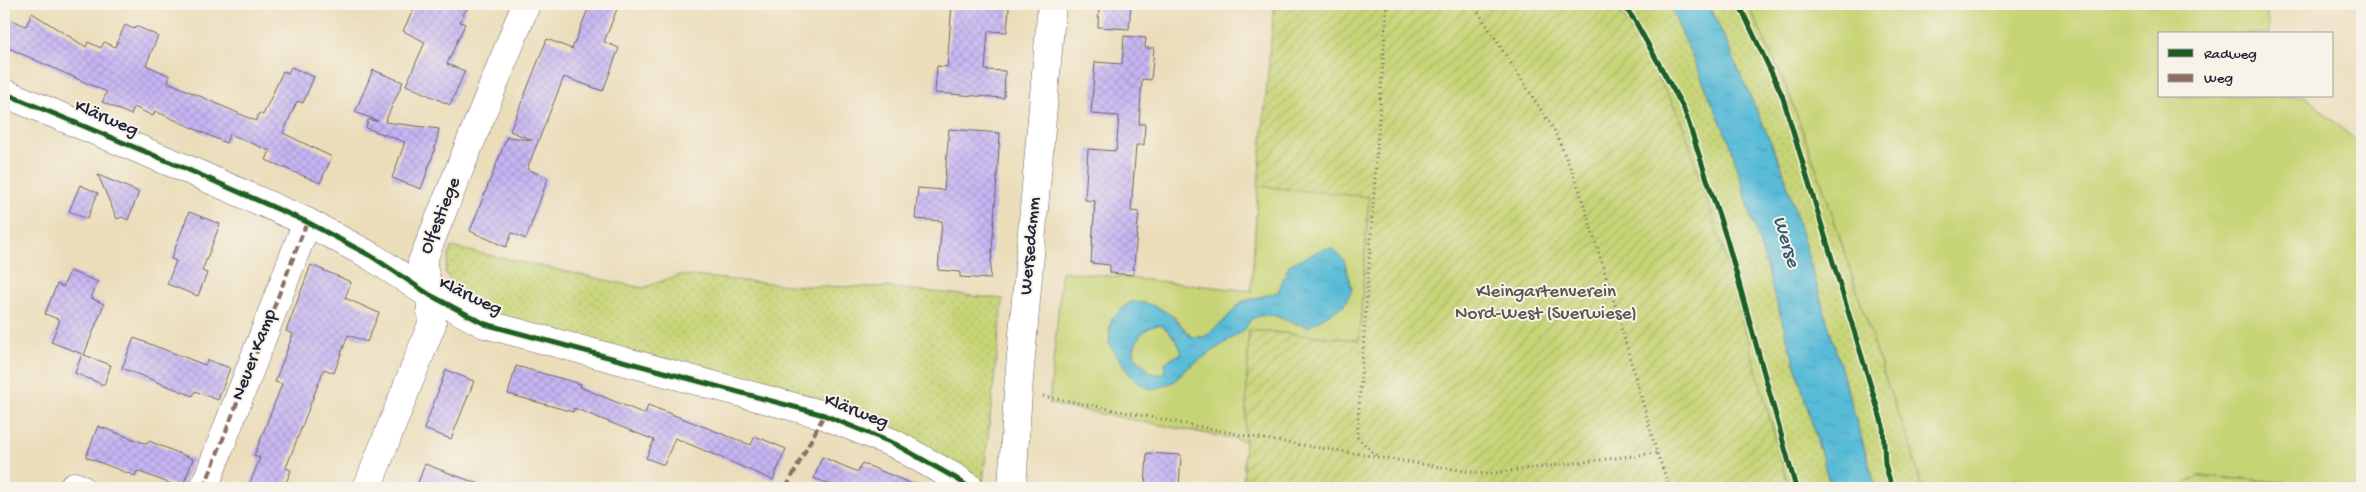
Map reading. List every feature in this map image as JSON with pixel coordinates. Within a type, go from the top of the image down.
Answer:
[{"type":"street","name":"Olfestiege","points":[[367,488],[432,324],[430,296],[422,262],[526,4]]},
{"type":"street","name":"Wersedamm","points":[[1012,488],[1018,391],[1052,4]]},
{"type":"street","name":"Klärweg","points":[[4,94],[182,167],[306,222],[371,256],[430,296],[485,324],[824,414],[895,444],[957,478],[970,488]]},
{"type":"street","name":"Neuer Kamp","points":[[204,488],[306,222]]},
{"type":"street","points":[[73,488],[74,486],[80,488]]},
{"type":"path","points":[[1377,455],[1357,437],[1387,4]]},
{"type":"path","points":[[1473,4],[1554,130],[1576,183],[1612,295],[1657,454],[1670,488]]},
{"type":"path","points":[[1018,391],[1252,436],[1484,474],[1657,454]]},
{"type":"green space","name":"Kleingartenverein Nord-West (Suerwiese)","points":[[1274,4],[1614,4],[1629,25],[1681,119],[1722,247],[1789,488],[1243,488],[1249,330],[1359,340],[1369,197],[1258,186]]},
{"type":"green space","points":[[1614,4],[1669,4],[1730,143],[1831,488],[1789,488],[1722,247],[1681,119],[1629,25]]},
{"type":"green space","points":[[1709,4],[1748,4],[1788,91],[1827,198],[1889,390],[1910,444],[1922,488],[1876,488],[1782,167]]},
{"type":"green space","points":[[1748,4],[2266,4],[2269,32],[2158,32],[2158,98],[2307,98],[2362,146],[2362,488],[2307,488],[2284,482],[2198,476],[2178,488],[2066,488],[2017,479],[1990,488],[1922,488],[1910,444],[1889,390],[1827,198],[1788,91]]},
{"type":"green space","points":[[1258,186],[1369,196],[1359,340],[1249,330],[1245,441],[1049,404],[1062,271],[1251,291]],"holes":[[[1344,260],[1348,274],[1297,325],[1273,315],[1259,315],[1251,319],[1244,330],[1186,369],[1175,381],[1161,387],[1108,330],[1121,309],[1131,302],[1145,303],[1175,317],[1191,337],[1204,337],[1224,321],[1241,302],[1278,292]]]},
{"type":"green space","points":[[451,247],[643,288],[679,275],[801,286],[884,287],[1003,299],[983,482],[900,434],[823,399],[489,318],[460,294],[445,272]]},
{"type":"green space","points":[[1161,325],[1174,338],[1182,353],[1164,363],[1165,370],[1161,375],[1151,373],[1134,355],[1134,349],[1141,334],[1150,328]]},
{"type":"green space","points":[[2198,476],[2284,482],[2307,488],[2178,488]]},
{"type":"green space","points":[[2017,479],[2066,488],[1990,488]]},
{"type":"water","name":"Werse","points":[[1669,4],[1709,4],[1782,167],[1876,488],[1831,488],[1730,143]]},
{"type":"water","points":[[1323,249],[1333,249],[1344,260],[1352,290],[1344,305],[1308,327],[1273,315],[1259,316],[1251,319],[1244,330],[1186,369],[1175,381],[1151,389],[1140,384],[1130,375],[1109,344],[1111,319],[1131,302],[1158,308],[1178,322],[1191,337],[1204,337],[1224,321],[1241,302],[1278,292],[1289,265]],"holes":[[[1161,325],[1171,334],[1182,353],[1164,363],[1165,370],[1161,375],[1151,373],[1134,355],[1134,349],[1141,334],[1150,328]]]},
{"type":"building","points":[[416,4],[469,4],[460,22],[465,24],[447,64],[465,71],[450,105],[406,85],[425,42],[403,31]]},
{"type":"building","points":[[590,4],[619,4],[604,42],[619,48],[603,91],[564,77],[527,169],[548,178],[526,239],[512,233],[506,247],[470,231],[507,137],[532,140],[510,131],[547,39],[572,49]]},
{"type":"building","points":[[952,4],[1009,7],[1007,32],[988,31],[985,70],[1005,71],[1004,98],[935,93],[937,66],[947,67]]},
{"type":"building","points":[[1099,4],[1131,4],[1129,29],[1098,27]]},
{"type":"building","points":[[32,13],[86,47],[88,42],[101,48],[104,42],[115,47],[125,25],[134,29],[136,26],[158,36],[146,65],[170,76],[168,82],[256,121],[259,113],[263,115],[283,71],[288,73],[291,67],[314,77],[303,103],[297,101],[283,133],[332,157],[320,183],[266,160],[270,151],[230,134],[226,143],[155,111],[153,116],[134,107],[131,115],[102,102],[107,92],[4,46],[4,17],[26,26]]},
{"type":"building","points":[[1124,36],[1146,38],[1145,48],[1154,48],[1151,80],[1142,79],[1139,124],[1145,124],[1144,145],[1136,145],[1131,211],[1139,212],[1133,275],[1110,273],[1110,265],[1091,263],[1095,201],[1085,200],[1088,149],[1116,151],[1119,116],[1091,114],[1095,62],[1122,64]]},
{"type":"building","points":[[373,70],[403,82],[385,122],[439,129],[434,152],[421,189],[392,178],[405,142],[366,128],[368,120],[378,121],[355,112]]},
{"type":"building","points":[[949,129],[1000,133],[990,279],[960,277],[960,272],[938,270],[942,221],[915,219],[918,188],[944,190]]},
{"type":"building","points":[[98,175],[139,192],[128,220],[122,217],[117,219]]},
{"type":"building","points":[[80,185],[98,193],[87,219],[69,211]]},
{"type":"building","points":[[189,212],[220,224],[202,271],[207,273],[198,296],[167,284],[176,261],[171,259]]},
{"type":"building","points":[[311,265],[351,282],[345,298],[379,313],[367,342],[348,335],[334,373],[324,369],[286,468],[291,470],[284,488],[248,488],[260,458],[254,456],[282,384],[275,382],[293,334],[286,331]]},
{"type":"building","points":[[70,271],[98,282],[91,298],[104,304],[84,355],[111,365],[104,385],[75,373],[82,354],[51,342],[60,320],[45,314],[57,284],[63,287]]},
{"type":"building","points":[[134,338],[205,365],[208,360],[230,368],[218,400],[195,391],[193,396],[122,368]]},
{"type":"building","points":[[516,366],[581,384],[580,387],[645,414],[648,405],[751,445],[755,436],[786,449],[773,480],[675,438],[664,465],[646,458],[654,440],[574,408],[573,412],[508,394]]},
{"type":"building","points":[[446,370],[474,381],[451,439],[424,429]]},
{"type":"building","points":[[98,426],[147,444],[149,441],[193,459],[182,488],[137,471],[135,476],[86,457]]},
{"type":"building","points":[[1147,453],[1181,455],[1179,488],[1145,488]]},
{"type":"building","points":[[822,457],[858,472],[862,463],[922,488],[838,488],[814,478]]},
{"type":"building","points":[[425,464],[484,486],[484,488],[416,488]]},
{"type":"marked path","points":[[204,488],[307,222]]},
{"type":"marked path","points":[[786,488],[824,415]]},
{"type":"marked path","points":[[73,488],[74,486],[80,488]]},
{"type":"cycle path","points":[[1623,4],[1635,21],[1684,109],[1727,240],[1796,488]]},
{"type":"cycle path","points":[[1739,4],[1782,95],[1883,426],[1885,464],[1892,488]]},
{"type":"cycle path","points":[[4,93],[182,167],[307,222],[371,256],[430,295],[485,324],[824,415],[895,444],[970,488]]}]
